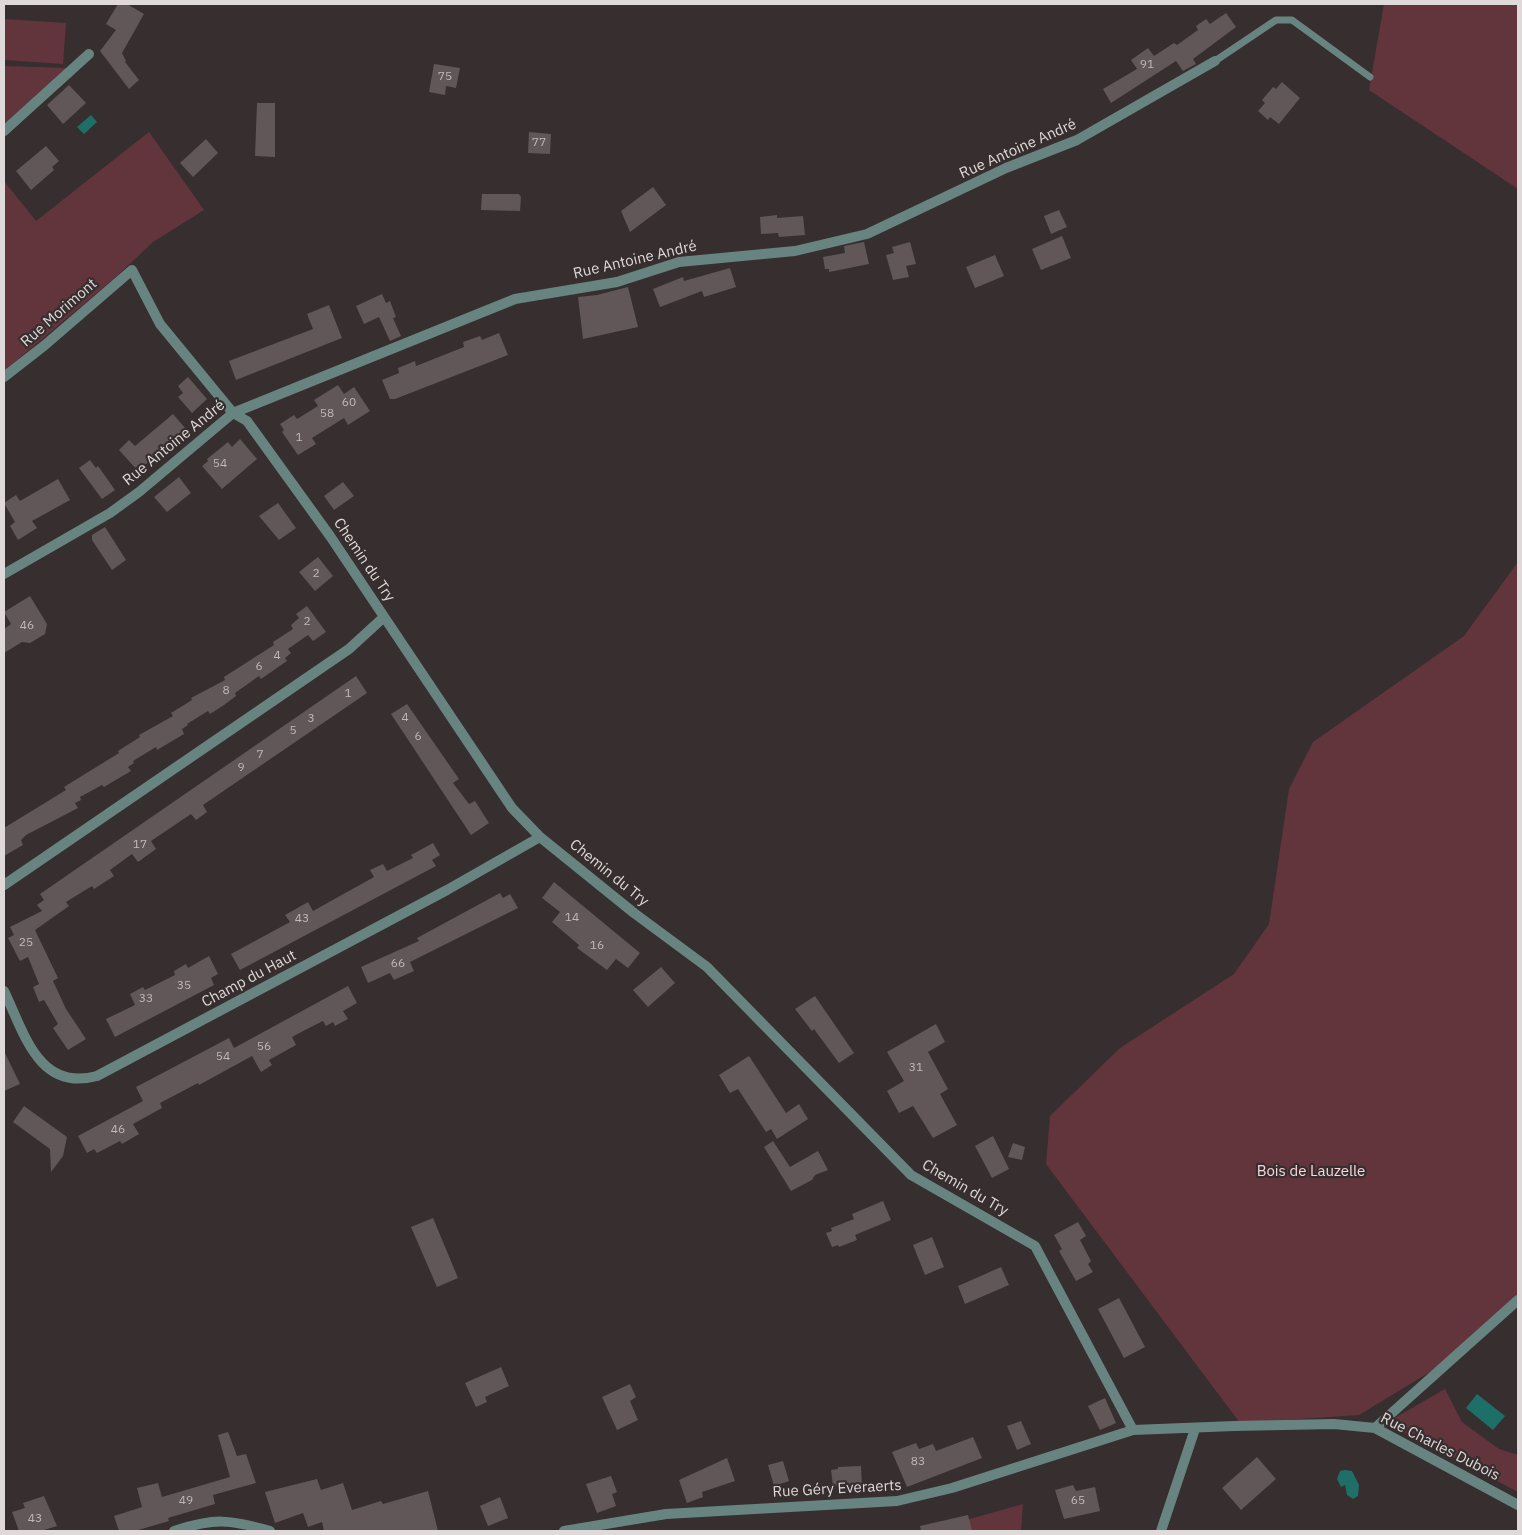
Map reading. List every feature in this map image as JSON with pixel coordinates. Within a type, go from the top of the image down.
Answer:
[{"type":"street","points":[[4,131],[89,54]]},
{"type":"street","name":"Rue Antoine André","points":[[4,574],[110,513],[233,413],[515,299],[617,282],[680,262],[795,251],[874,231],[1006,168],[1077,140],[1214,61]]},
{"type":"street","name":"Chemin du Try","points":[[132,270],[160,324],[233,413],[247,421],[330,536],[512,808],[540,837],[707,967],[911,1174],[1036,1246],[1133,1430]]},
{"type":"street","name":"Rue Morimont","points":[[4,378],[46,346],[132,270]]},
{"type":"street","points":[[4,885],[348,649],[384,617]]},
{"type":"street","name":"Champ du Haut","points":[[4,991],[36,1056],[45,1067],[68,1079],[84,1080],[97,1076],[446,890],[540,837]]},
{"type":"street","points":[[1375,1428],[1518,1300]]},
{"type":"street","name":"Rue Charles Dubois","points":[[1133,1430],[1334,1424],[1375,1428],[1518,1505]]},
{"type":"street","points":[[1161,1531],[1195,1429]]},
{"type":"street","name":"Rue Géry Everaerts","points":[[564,1531],[666,1514],[908,1500],[1133,1430]]},
{"type":"street","points":[[174,1531],[200,1523],[221,1520],[270,1531]]},
{"type":"lane","points":[[1214,61],[1276,20],[1288,18],[1312,33],[1370,77]]},
{"type":"green space","points":[[1384,4],[1518,4],[1518,189],[1369,90]]},
{"type":"green space","points":[[4,19],[66,23],[63,64],[4,60]]},
{"type":"green space","points":[[4,66],[68,68],[4,124]]},
{"type":"green space","points":[[149,132],[204,210],[153,242],[117,276],[4,371],[4,181],[36,221]]},
{"type":"green space","name":"Bois de Lauzelle","points":[[1518,562],[1518,1300],[1458,1355],[1359,1415],[1240,1423],[1046,1164],[1050,1116],[1120,1048],[1234,974],[1269,924],[1289,789],[1313,742],[1464,636]]},
{"type":"green space","points":[[1445,1389],[1462,1422],[1499,1449],[1518,1455],[1518,1492],[1386,1423]]},
{"type":"green space","points":[[1023,1504],[1021,1531],[927,1531]]},
{"type":"water","points":[[91,115],[97,122],[84,134],[77,127]]},
{"type":"water","points":[[1477,1394],[1505,1416],[1493,1430],[1466,1408]]},
{"type":"water","points":[[1340,1471],[1352,1471],[1359,1485],[1358,1496],[1353,1499],[1347,1495],[1345,1485],[1341,1487],[1337,1479]]},
{"type":"building","points":[[118,4],[127,4],[144,14],[122,53],[125,62],[139,80],[129,89],[100,51],[116,30],[106,24]]},
{"type":"building","points":[[1226,13],[1236,27],[1193,59],[1196,64],[1183,71],[1176,61],[1111,103],[1103,89],[1137,69],[1131,60],[1148,48],[1154,56],[1174,43],[1177,45],[1198,30],[1196,26],[1206,19],[1210,24]]},
{"type":"building","points":[[434,64],[460,68],[456,88],[446,86],[445,95],[429,92]]},
{"type":"building","points":[[1282,82],[1300,98],[1279,124],[1270,117],[1268,120],[1258,111],[1265,103],[1262,100],[1273,87],[1276,89]]},
{"type":"building","points":[[69,85],[86,103],[63,124],[47,105]]},
{"type":"building","points":[[257,103],[275,103],[275,157],[255,156]]},
{"type":"building","points":[[529,132],[551,134],[550,154],[528,153]]},
{"type":"building","points":[[206,139],[218,153],[193,177],[180,163]]},
{"type":"building","points":[[46,146],[59,161],[52,167],[54,170],[31,190],[16,171]]},
{"type":"building","points":[[653,187],[666,205],[630,232],[621,211]]},
{"type":"building","points":[[482,194],[519,194],[521,197],[520,211],[481,210]]},
{"type":"building","points":[[1059,210],[1067,227],[1051,234],[1044,216]]},
{"type":"building","points":[[777,215],[777,218],[803,216],[805,235],[779,237],[778,233],[761,234],[760,217]]},
{"type":"building","points":[[1062,236],[1071,258],[1041,270],[1032,249]]},
{"type":"building","points":[[864,242],[869,264],[829,272],[829,269],[825,269],[823,257],[845,253],[844,246]]},
{"type":"building","points":[[910,242],[916,264],[906,266],[909,277],[893,280],[886,255],[894,253],[892,247]]},
{"type":"building","points":[[995,255],[1004,276],[975,288],[966,267]]},
{"type":"building","points":[[730,268],[736,287],[704,297],[702,291],[660,307],[653,289],[683,277],[684,281]]},
{"type":"building","points":[[628,287],[638,327],[583,339],[578,297],[597,295]]},
{"type":"building","points":[[382,294],[386,303],[390,301],[396,317],[393,318],[401,336],[390,341],[379,317],[364,324],[356,306]]},
{"type":"building","points":[[329,305],[342,338],[236,380],[229,361],[313,329],[307,314]]},
{"type":"building","points":[[499,333],[508,355],[395,399],[390,399],[382,380],[399,373],[398,368],[415,361],[416,366],[464,347],[463,342],[480,336],[482,340]]},
{"type":"building","points":[[188,377],[207,399],[192,413],[178,397],[183,393],[178,386]]},
{"type":"building","points":[[338,385],[344,394],[354,387],[370,411],[348,425],[344,418],[312,438],[316,444],[298,455],[282,432],[284,430],[280,424],[294,415],[297,419],[318,406],[314,400]]},
{"type":"building","points":[[173,414],[186,429],[138,471],[119,450],[129,440],[135,446]]},
{"type":"building","points":[[240,439],[257,459],[222,489],[202,466],[208,461],[207,459],[228,442],[232,447]]},
{"type":"building","points":[[90,460],[96,468],[98,466],[115,490],[102,499],[79,468]]},
{"type":"building","points":[[179,477],[191,493],[167,512],[154,497]]},
{"type":"building","points":[[58,479],[70,500],[32,521],[37,528],[18,540],[10,526],[15,522],[4,503],[16,495],[20,501]]},
{"type":"building","points":[[343,482],[354,496],[334,510],[324,496]]},
{"type":"building","points":[[278,503],[296,528],[279,540],[259,516]]},
{"type":"building","points":[[105,527],[126,560],[112,570],[92,540],[92,535]]},
{"type":"building","points":[[318,557],[333,576],[315,591],[299,572]]},
{"type":"building","points":[[30,596],[47,624],[45,634],[30,643],[22,642],[4,653],[4,629],[11,624],[4,612]]},
{"type":"building","points":[[307,606],[326,632],[313,641],[308,635],[288,649],[291,653],[285,658],[287,661],[261,679],[259,676],[235,693],[236,696],[210,714],[208,711],[187,724],[182,729],[184,734],[157,750],[156,747],[133,761],[134,763],[128,767],[131,771],[104,787],[102,785],[80,797],[81,800],[75,803],[78,808],[26,835],[21,840],[23,845],[4,856],[4,828],[66,790],[64,787],[119,753],[118,751],[140,737],[139,735],[173,716],[171,713],[192,700],[191,698],[225,680],[224,677],[274,645],[273,642],[293,629],[291,625],[299,618],[296,614]]},
{"type":"building","points":[[356,676],[367,693],[203,805],[207,812],[196,820],[191,814],[151,841],[156,849],[138,862],[132,854],[110,870],[114,876],[94,889],[92,886],[66,902],[69,906],[35,930],[58,978],[53,981],[66,1009],[86,1039],[68,1050],[53,1028],[58,1024],[44,1000],[39,1002],[33,987],[39,984],[28,957],[20,961],[8,938],[14,935],[10,927],[42,911],[37,905],[44,900],[40,894]]},
{"type":"building","points":[[407,704],[459,779],[453,783],[469,804],[475,801],[489,823],[471,835],[391,714]]},
{"type":"building","points":[[433,843],[440,855],[432,860],[436,866],[240,970],[231,954],[290,922],[285,915],[308,902],[313,911],[374,877],[370,870],[383,864],[387,871],[413,858],[411,855]]},
{"type":"building","points":[[554,882],[640,953],[628,968],[616,959],[607,970],[577,948],[579,945],[552,922],[560,912],[542,898]]},
{"type":"building","points":[[500,893],[503,898],[510,894],[518,908],[410,962],[414,971],[394,980],[390,973],[368,983],[361,967],[419,941],[417,938]]},
{"type":"building","points":[[209,956],[218,974],[211,978],[214,985],[115,1037],[106,1019],[135,1005],[130,994],[143,987],[145,990],[175,975],[174,971],[186,964],[188,968]]},
{"type":"building","points":[[661,967],[675,983],[648,1007],[633,990]]},
{"type":"building","points":[[348,986],[357,1003],[343,1011],[348,1019],[335,1026],[333,1022],[326,1026],[323,1021],[292,1037],[296,1045],[269,1060],[272,1065],[261,1072],[252,1056],[199,1085],[198,1083],[160,1103],[162,1108],[133,1124],[139,1134],[122,1144],[120,1141],[97,1153],[94,1149],[87,1153],[78,1136],[143,1101],[136,1087],[229,1038],[234,1048]]},
{"type":"building","points":[[815,996],[854,1053],[839,1063],[814,1029],[812,1031],[795,1009]]},
{"type":"building","points":[[936,1024],[945,1042],[928,1052],[948,1089],[940,1094],[957,1125],[933,1138],[913,1106],[899,1113],[887,1091],[904,1081],[887,1052]]},
{"type":"building","points":[[4,1051],[20,1084],[4,1091]]},
{"type":"building","points":[[749,1056],[786,1113],[799,1104],[808,1119],[777,1139],[771,1129],[766,1132],[738,1089],[730,1093],[719,1075]]},
{"type":"building","points":[[24,1106],[67,1137],[63,1156],[51,1172],[50,1149],[13,1122]]},
{"type":"building","points":[[993,1136],[1009,1169],[992,1178],[975,1146]]},
{"type":"building","points":[[773,1141],[790,1167],[818,1151],[828,1170],[815,1175],[812,1180],[791,1191],[764,1147]]},
{"type":"building","points":[[1013,1143],[1025,1147],[1022,1160],[1008,1157]]},
{"type":"building","points":[[883,1201],[891,1220],[855,1235],[857,1240],[839,1247],[838,1245],[832,1247],[826,1233],[832,1231],[831,1228],[854,1219],[852,1214]]},
{"type":"building","points":[[433,1218],[458,1278],[437,1287],[411,1227]]},
{"type":"building","points":[[1078,1222],[1086,1236],[1080,1240],[1091,1261],[1088,1264],[1093,1272],[1076,1281],[1059,1251],[1062,1249],[1054,1235]]},
{"type":"building","points":[[932,1237],[944,1267],[925,1275],[913,1245]]},
{"type":"building","points":[[1001,1267],[1009,1285],[965,1304],[958,1286]]},
{"type":"building","points":[[1119,1298],[1145,1347],[1124,1358],[1098,1309]]},
{"type":"building","points":[[501,1367],[509,1386],[485,1397],[487,1402],[476,1407],[465,1383]]},
{"type":"building","points":[[630,1384],[636,1397],[630,1401],[638,1420],[617,1430],[602,1397]]},
{"type":"building","points":[[1105,1398],[1116,1423],[1100,1430],[1088,1406]]},
{"type":"building","points":[[1021,1421],[1031,1444],[1017,1450],[1007,1426]]},
{"type":"building","points":[[228,1432],[237,1456],[246,1454],[256,1483],[213,1495],[215,1504],[168,1518],[169,1521],[135,1531],[119,1531],[114,1516],[142,1507],[137,1488],[158,1483],[162,1497],[230,1477],[218,1435]]},
{"type":"building","points":[[973,1437],[982,1458],[907,1487],[892,1452],[916,1443],[919,1449],[933,1444],[936,1451]]},
{"type":"building","points":[[1257,1457],[1276,1479],[1241,1510],[1222,1488]]},
{"type":"building","points":[[727,1458],[735,1481],[702,1492],[703,1497],[687,1503],[679,1480]]},
{"type":"building","points":[[783,1461],[789,1481],[774,1486],[768,1465]]},
{"type":"building","points":[[861,1466],[862,1487],[840,1488],[840,1486],[833,1486],[831,1470],[838,1469],[838,1467]]},
{"type":"building","points":[[611,1476],[617,1492],[612,1494],[616,1506],[597,1513],[586,1484]]},
{"type":"building","points":[[317,1479],[321,1490],[343,1483],[352,1510],[381,1501],[383,1504],[428,1491],[438,1531],[324,1531],[322,1522],[308,1527],[303,1513],[275,1523],[265,1492]]},
{"type":"building","points":[[1073,1485],[1076,1491],[1095,1487],[1100,1511],[1064,1519],[1055,1490]]},
{"type":"building","points":[[44,1496],[57,1526],[41,1531],[19,1531],[12,1512],[25,1508],[23,1503]]},
{"type":"building","points":[[500,1497],[508,1518],[488,1526],[480,1506]]},
{"type":"building","points":[[968,1515],[972,1531],[921,1531],[920,1526]]}]
